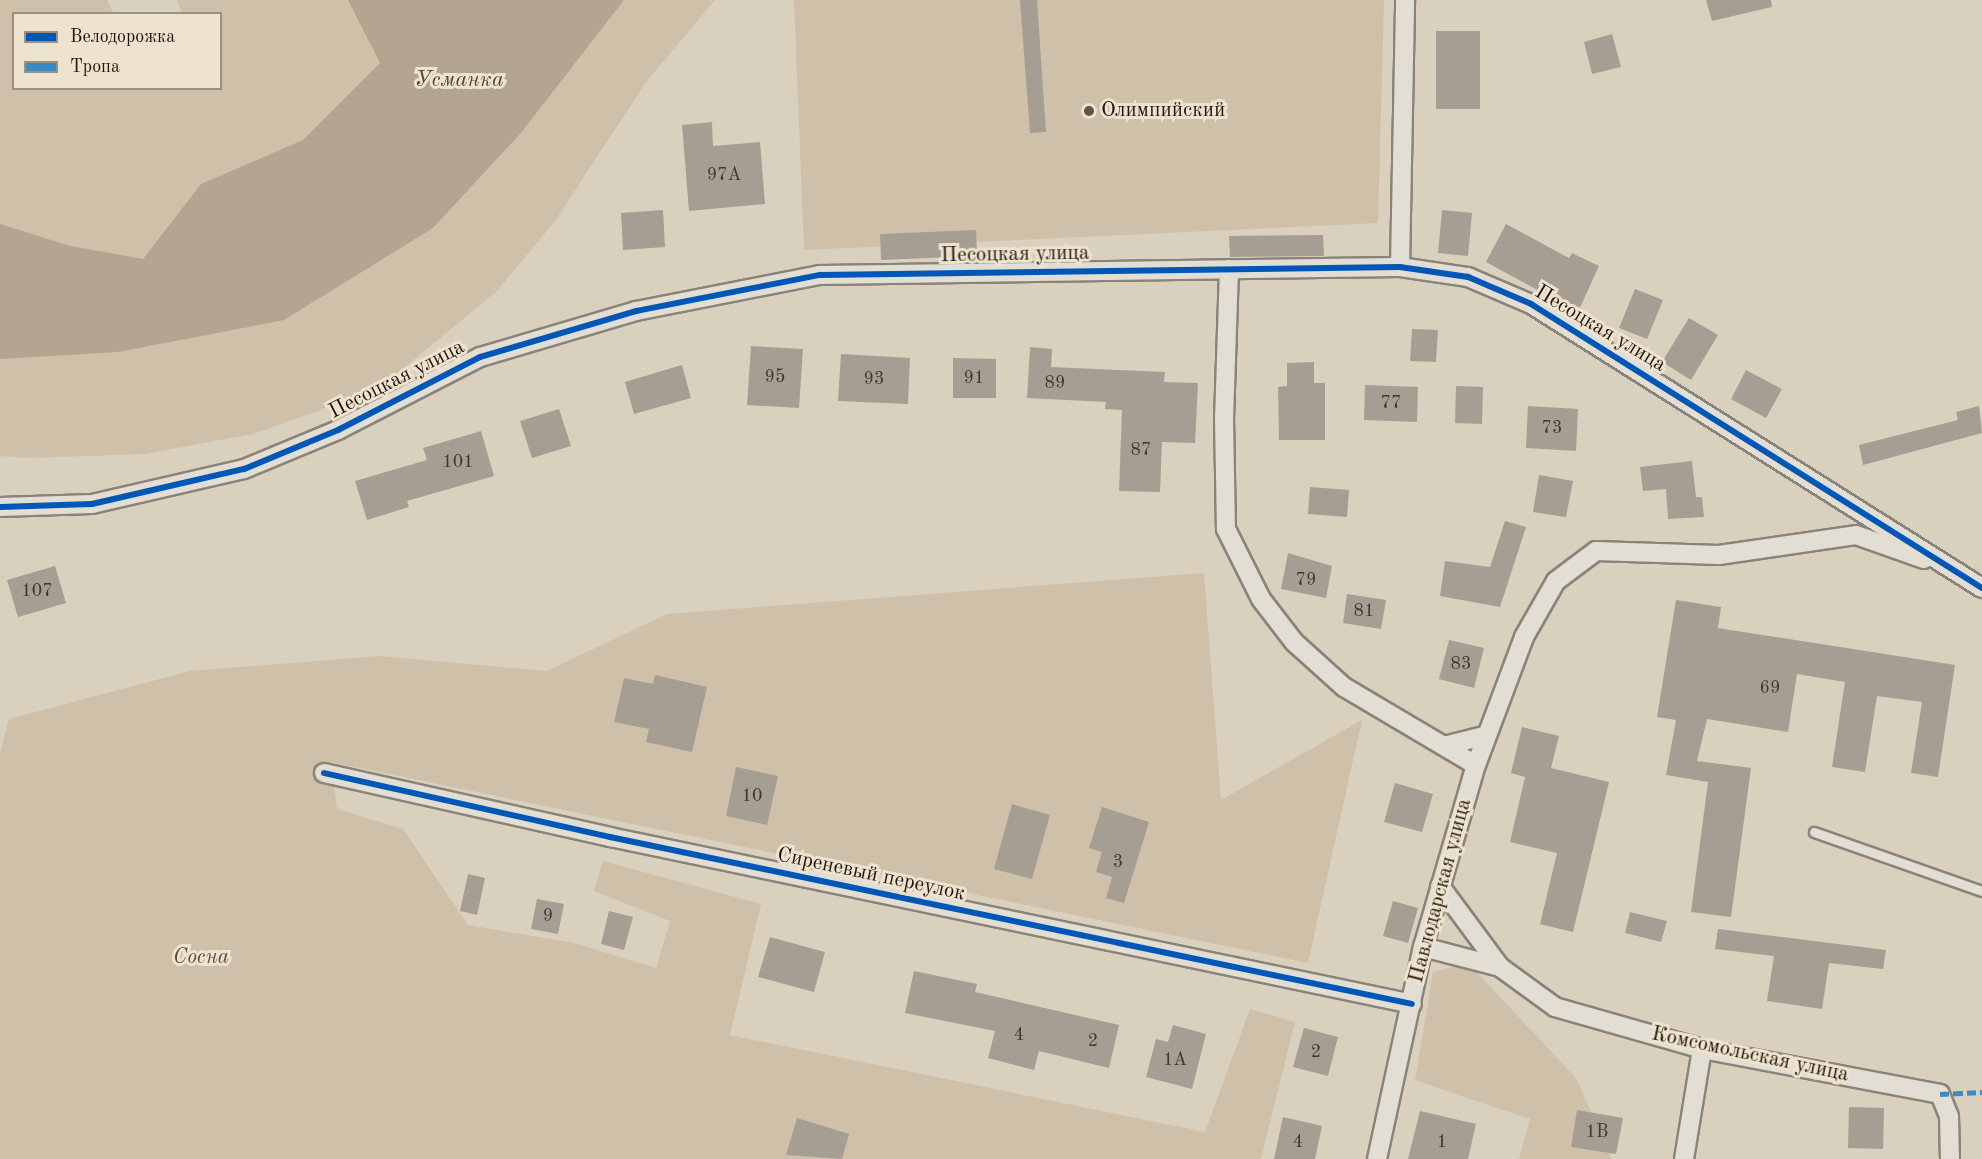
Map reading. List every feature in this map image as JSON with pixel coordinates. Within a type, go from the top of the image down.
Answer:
[{"type":"street","points":[[1400,267],[1405,0]]},
{"type":"street","name":"Песоцкая улица","points":[[0,507],[92,504],[244,469],[338,430],[480,357],[636,311],[819,275],[1400,267],[1468,277],[1531,304],[1982,588]]},
{"type":"street","points":[[1228,269],[1226,529],[1261,599],[1294,642],[1344,687],[1476,765]]},
{"type":"street","name":"Песоцкая улица","points":[[1476,765],[1524,637],[1556,580],[1596,551],[1719,555],[1856,535],[1956,570]]},
{"type":"street","points":[[1444,746],[1487,735]]},
{"type":"street","name":"Павлодарская улица","points":[[1377,1159],[1423,946],[1476,765]]},
{"type":"street","name":"Сиреневый переулок","points":[[324,773],[610,837],[1412,1004]]},
{"type":"street","name":"Комсомольская улица","points":[[1440,886],[1500,967],[1555,1007],[1702,1049],[1940,1094],[1948,1116],[1950,1159]]},
{"type":"street","points":[[1423,946],[1500,967]]},
{"type":"street","points":[[1684,1159],[1702,1049]]},
{"type":"lane","points":[[1814,832],[1982,891]]},
{"type":"green space","points":[[0,0],[107,0],[113,12],[12,12],[12,90],[222,90],[222,12],[182,12],[177,0],[715,0],[646,82],[555,221],[496,292],[399,372],[354,398],[253,434],[145,454],[26,458],[0,456]]},
{"type":"green space","name":"Олимпийский","points":[[794,0],[1384,0],[1378,223],[804,250]]},
{"type":"green space","name":"Сосна","points":[[1204,573],[1221,800],[1362,720],[1308,963],[331,762],[337,809],[403,829],[468,925],[574,943],[656,968],[670,921],[594,891],[603,861],[761,904],[730,1035],[1205,1132],[1250,1009],[1295,1022],[1261,1159],[0,1159],[0,752],[9,719],[190,671],[379,656],[547,671],[667,614]]},
{"type":"green space","points":[[1468,963],[1576,1078],[1612,1159],[1519,1159],[1530,1119],[1415,1080],[1433,972]]},
{"type":"water","name":"Усманка","points":[[348,0],[624,0],[520,134],[433,228],[284,320],[118,352],[0,359],[0,224],[70,246],[143,259],[201,184],[303,140],[380,63]]},
{"type":"building","points":[[1020,0],[1037,0],[1046,132],[1030,133]]},
{"type":"building","points":[[1706,0],[1771,0],[1772,7],[1712,21]]},
{"type":"building","points":[[1436,31],[1480,31],[1480,109],[1436,109]]},
{"type":"building","points":[[1612,34],[1621,67],[1592,74],[1584,42]]},
{"type":"building","points":[[712,122],[713,146],[760,142],[765,204],[689,211],[682,125]]},
{"type":"building","points":[[663,210],[665,247],[623,250],[621,213]]},
{"type":"building","points":[[1442,210],[1472,213],[1468,256],[1438,253]]},
{"type":"building","points":[[1506,224],[1569,258],[1572,253],[1599,266],[1578,312],[1486,262]]},
{"type":"building","points":[[976,230],[977,256],[881,260],[880,234]]},
{"type":"building","points":[[1323,235],[1324,256],[1230,257],[1229,236]]},
{"type":"building","points":[[1635,289],[1663,300],[1647,339],[1619,328]]},
{"type":"building","points":[[1689,318],[1718,335],[1691,380],[1662,362]]},
{"type":"building","points":[[1412,329],[1438,330],[1436,362],[1410,361]]},
{"type":"building","points":[[751,346],[803,349],[799,408],[747,405]]},
{"type":"building","points":[[1030,347],[1052,349],[1051,367],[1165,372],[1164,382],[1198,383],[1195,443],[1162,442],[1160,492],[1119,491],[1122,410],[1105,409],[1106,402],[1027,398]]},
{"type":"building","points":[[841,354],[910,358],[908,404],[838,401]]},
{"type":"building","points":[[953,358],[996,359],[996,398],[953,398]]},
{"type":"building","points":[[1314,362],[1314,383],[1325,383],[1325,440],[1279,440],[1278,387],[1287,386],[1287,363]]},
{"type":"building","points":[[682,365],[691,398],[634,414],[625,382]]},
{"type":"building","points":[[1746,370],[1782,389],[1766,418],[1731,399]]},
{"type":"building","points":[[1365,385],[1418,387],[1417,422],[1364,420]]},
{"type":"building","points":[[1456,386],[1483,387],[1482,424],[1455,423]]},
{"type":"building","points":[[1528,406],[1578,409],[1576,451],[1526,448]]},
{"type":"building","points":[[1979,406],[1982,433],[1863,465],[1859,445],[1958,420],[1956,412]]},
{"type":"building","points":[[559,409],[571,446],[532,458],[520,421]]},
{"type":"building","points":[[481,431],[494,476],[407,501],[409,507],[367,520],[355,481],[427,460],[423,448]]},
{"type":"building","points":[[1692,461],[1696,497],[1702,497],[1704,517],[1668,519],[1666,489],[1643,491],[1640,467]]},
{"type":"building","points":[[1539,475],[1573,481],[1566,517],[1533,512]]},
{"type":"building","points":[[1310,487],[1349,490],[1347,517],[1308,514]]},
{"type":"building","points":[[1505,521],[1526,527],[1500,607],[1440,596],[1445,561],[1490,567]]},
{"type":"building","points":[[1288,553],[1332,566],[1326,598],[1281,589]]},
{"type":"building","points":[[55,566],[66,603],[18,617],[7,580]]},
{"type":"building","points":[[1347,594],[1386,600],[1381,629],[1343,623]]},
{"type":"building","points":[[1676,600],[1721,607],[1718,628],[1955,665],[1938,777],[1911,773],[1922,702],[1877,696],[1865,772],[1832,767],[1845,682],[1797,674],[1788,732],[1707,719],[1697,761],[1751,768],[1731,917],[1691,912],[1708,782],[1666,775],[1676,720],[1657,717]]},
{"type":"building","points":[[1449,640],[1484,648],[1474,688],[1439,679]]},
{"type":"building","points":[[655,675],[707,687],[692,752],[646,742],[649,729],[614,722],[624,678],[653,684]]},
{"type":"building","points":[[1522,727],[1559,736],[1551,768],[1609,782],[1573,932],[1540,924],[1557,853],[1510,842],[1525,777],[1511,773]]},
{"type":"building","points":[[736,767],[778,776],[767,825],[726,816]]},
{"type":"building","points":[[1395,783],[1433,794],[1422,832],[1384,822]]},
{"type":"building","points":[[1012,804],[1050,815],[1032,879],[994,869]]},
{"type":"building","points":[[1102,807],[1149,822],[1124,903],[1106,898],[1112,877],[1096,872],[1102,852],[1089,848]]},
{"type":"building","points":[[468,874],[485,878],[477,915],[460,911]]},
{"type":"building","points":[[537,899],[564,904],[558,934],[531,929]]},
{"type":"building","points":[[1393,901],[1418,908],[1408,943],[1383,936]]},
{"type":"building","points":[[609,911],[633,917],[624,950],[601,944]]},
{"type":"building","points":[[1630,912],[1667,921],[1661,942],[1625,933]]},
{"type":"building","points":[[1718,929],[1886,950],[1883,969],[1829,963],[1822,1009],[1767,1001],[1774,956],[1715,949]]},
{"type":"building","points":[[770,937],[825,952],[814,992],[758,977]]},
{"type":"building","points":[[914,971],[977,984],[975,992],[1119,1025],[1109,1068],[1039,1051],[1034,1070],[988,1058],[995,1031],[905,1013]]},
{"type":"building","points":[[1173,1025],[1206,1034],[1192,1089],[1146,1077],[1156,1039],[1168,1042]]},
{"type":"building","points":[[1304,1028],[1338,1037],[1328,1076],[1293,1067]]},
{"type":"building","points":[[1849,1107],[1884,1108],[1883,1149],[1848,1148]]},
{"type":"building","points":[[1577,1110],[1623,1118],[1616,1154],[1571,1147]]},
{"type":"building","points":[[1420,1111],[1476,1124],[1468,1159],[1408,1159]]},
{"type":"building","points":[[1283,1117],[1322,1126],[1315,1159],[1274,1159]]},
{"type":"building","points":[[797,1118],[849,1134],[842,1159],[786,1155]]},
{"type":"marked path","points":[[1940,1094],[1982,1092]]},
{"type":"cycle path","points":[[0,507],[92,504],[244,469],[338,430],[480,357],[636,311],[820,275],[1400,267],[1468,277],[1531,304],[1982,588]]},
{"type":"cycle path","points":[[324,773],[610,837],[1412,1004]]},
{"type":"place","name":"Олимпийский","points":[[1089,111]]}]
